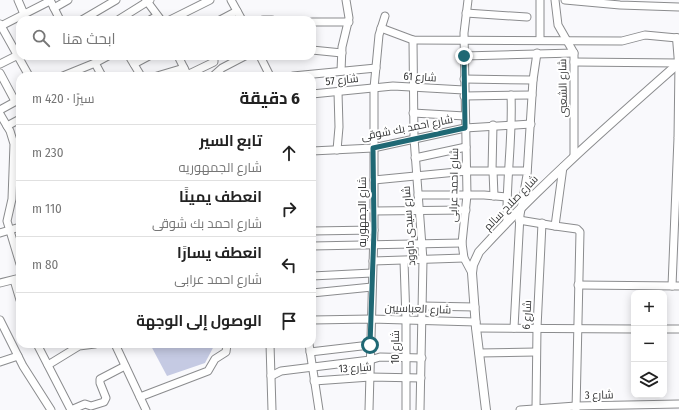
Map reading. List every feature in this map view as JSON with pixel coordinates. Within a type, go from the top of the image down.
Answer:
[{"type":"street","points":[[18,0],[24,14]]},
{"type":"street","points":[[20,16],[51,3],[68,0]]},
{"type":"street","points":[[99,0],[103,8]]},
{"type":"street","points":[[89,16],[116,0]]},
{"type":"street","points":[[178,16],[210,0]]},
{"type":"street","points":[[231,0],[240,16]]},
{"type":"street","points":[[341,71],[342,53],[349,22],[346,0]]},
{"type":"street","name":"شارع احمد عرابى","points":[[468,0],[464,40],[467,195],[462,243],[464,258],[472,273]]},
{"type":"street","points":[[540,0],[540,39]]},
{"type":"street","name":"شارع الشعبى","points":[[555,0],[558,25],[574,54],[574,156]]},
{"type":"street","points":[[565,0],[675,5]]},
{"type":"street","points":[[124,16],[147,1],[158,16]]},
{"type":"street","points":[[51,3],[58,16]]},
{"type":"street","points":[[228,16],[237,11]]},
{"type":"street","points":[[466,13],[527,17]]},
{"type":"street","name":"شارع الجمهوريه","points":[[370,410],[370,345],[374,230],[374,88],[381,28],[386,16]]},
{"type":"street","points":[[16,18],[1,25],[16,49]]},
{"type":"street","points":[[316,22],[349,22]]},
{"type":"street","points":[[381,28],[413,40],[622,40],[645,35],[678,38],[679,95],[675,286],[578,285]]},
{"type":"street","name":"شارع سيدى داوود","points":[[413,40],[414,138],[423,260],[423,321],[420,410]]},
{"type":"street","points":[[316,50],[342,53]]},
{"type":"street","points":[[464,56],[537,53],[574,54]]},
{"type":"street","points":[[514,328],[519,220],[527,171],[533,80],[537,53]]},
{"type":"street","points":[[0,64],[16,56]]},
{"type":"street","points":[[22,60],[27,72]]},
{"type":"street","points":[[73,72],[101,60]]},
{"type":"street","points":[[132,60],[139,72]]},
{"type":"street","points":[[134,64],[142,60]]},
{"type":"street","points":[[180,60],[186,72]]},
{"type":"street","points":[[188,72],[211,60]]},
{"type":"street","points":[[220,72],[239,60]]},
{"type":"street","points":[[264,60],[269,72]]},
{"type":"street","points":[[574,62],[679,63]]},
{"type":"street","points":[[95,63],[100,72]]},
{"type":"street","name":"شارع صلاح سالم","points":[[486,410],[476,325],[472,273],[473,265],[479,252],[521,207],[563,166],[679,63]]},
{"type":"street","points":[[316,74],[376,68]]},
{"type":"street","points":[[0,72],[16,97]]},
{"type":"street","points":[[464,79],[533,80]]},
{"type":"street","name":"شارع 61","points":[[374,88],[413,87],[464,93],[532,95]]},
{"type":"street","name":"شارع 57","points":[[316,94],[374,88]]},
{"type":"street","points":[[337,150],[339,127],[338,92]]},
{"type":"street","points":[[507,222],[507,197],[512,124],[511,95]]},
{"type":"street","points":[[0,110],[16,101]]},
{"type":"street","points":[[413,113],[465,116]]},
{"type":"street","points":[[0,114],[7,126],[16,150]]},
{"type":"street","points":[[7,126],[16,121]]},
{"type":"street","name":"شارع احمد بك شوقى","points":[[316,151],[373,148],[465,128],[493,125],[531,124]]},
{"type":"street","points":[[493,125],[494,196]]},
{"type":"street","points":[[415,158],[466,147]]},
{"type":"street","points":[[555,226],[563,166]]},
{"type":"street","points":[[374,180],[467,171],[527,171]]},
{"type":"street","points":[[16,180],[12,203],[7,217],[16,250]]},
{"type":"street","points":[[418,195],[507,197]]},
{"type":"street","points":[[374,211],[466,210]]},
{"type":"street","points":[[519,220],[579,230],[576,328],[576,408]]},
{"type":"street","name":"شارع 6","points":[[536,408],[536,352],[542,223]]},
{"type":"street","points":[[0,233],[16,228]]},
{"type":"street","points":[[316,231],[374,230]]},
{"type":"street","points":[[316,246],[462,243]]},
{"type":"street","points":[[373,261],[464,258]]},
{"type":"street","name":"شارع 10","points":[[404,261],[406,320],[406,410]]},
{"type":"street","points":[[316,276],[372,273]]},
{"type":"street","points":[[0,284],[16,279]]},
{"type":"street","points":[[316,293],[372,287]]},
{"type":"street","points":[[423,306],[475,307]]},
{"type":"street","name":"شارع العباسيين","points":[[316,320],[406,320],[514,328],[631,329]]},
{"type":"street","points":[[0,323],[51,410]]},
{"type":"street","points":[[667,329],[679,329]]},
{"type":"street","points":[[310,352],[370,345]]},
{"type":"street","points":[[39,348],[71,410],[85,404],[91,406],[104,402],[106,398],[100,383],[100,379],[125,366]]},
{"type":"street","points":[[48,365],[76,348]]},
{"type":"street","points":[[117,348],[146,410]]},
{"type":"street","points":[[140,397],[208,371],[215,359],[226,352],[226,348]]},
{"type":"street","points":[[270,348],[272,410]]},
{"type":"street","points":[[310,348],[318,410]]},
{"type":"street","points":[[479,353],[536,352]]},
{"type":"street","points":[[0,362],[18,356]]},
{"type":"street","points":[[271,376],[275,372],[312,366],[370,360],[380,357],[422,358]]},
{"type":"street","name":"شارع 13","points":[[314,381],[370,377],[421,378]]},
{"type":"street","name":"شارع 3","points":[[520,410],[536,408],[679,404]]},
{"type":"shaded area","points":[[152,348],[213,348],[205,363],[167,376]]},
{"type":"route","points":[[370,345],[374,230],[373,148],[465,128],[464,56]]}]
